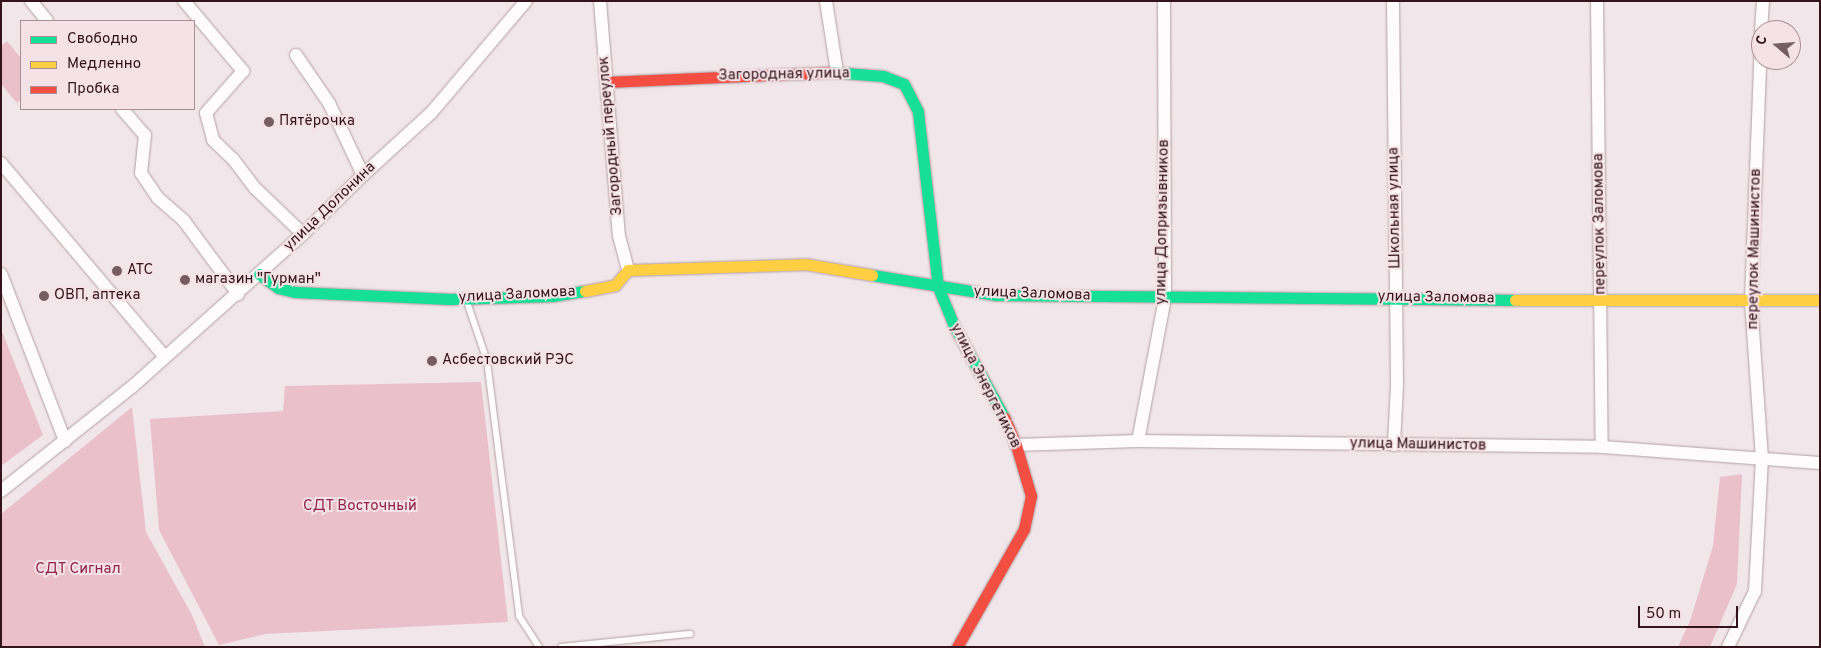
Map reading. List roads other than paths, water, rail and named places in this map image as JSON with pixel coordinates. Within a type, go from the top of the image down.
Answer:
[{"type":"street","points":[[31,1],[46,20]]},
{"type":"street","points":[[184,1],[243,70],[206,114],[213,140],[233,159],[276,210],[303,234]]},
{"type":"street","name":"улица Долонина","points":[[1,491],[65,441],[165,357],[238,294],[303,234],[363,175],[431,113],[526,1]]},
{"type":"street","name":"Загородный переулок","points":[[600,1],[619,236],[628,270]]},
{"type":"street","points":[[826,1],[837,72]]},
{"type":"street","name":"улица Допризывников","points":[[1138,441],[1165,298],[1164,1]]},
{"type":"street","name":"Школьная улица","points":[[1393,1],[1397,385],[1394,445]]},
{"type":"street","name":"переулок Заломова","points":[[1597,1],[1602,447]]},
{"type":"street","points":[[1762,20],[1763,1]]},
{"type":"street","points":[[296,55],[329,103],[363,175]]},
{"type":"street","name":"переулок Машинистов","points":[[1728,647],[1755,591],[1762,459],[1751,301],[1760,70]]},
{"type":"street","name":"Загородная улица","points":[[606,82],[837,72],[883,76],[904,84],[918,112],[938,287]]},
{"type":"street","points":[[123,110],[144,135],[141,173],[158,198],[184,220],[238,294]]},
{"type":"street","points":[[1,163],[165,357]]},
{"type":"street","name":"улица Заломова","points":[[259,274],[278,288],[295,292],[465,298],[552,296],[596,290],[615,285],[628,270],[806,264],[938,287],[996,294],[1165,298],[1396,298],[1600,301],[1820,300]]},
{"type":"street","points":[[1,274],[65,441]]},
{"type":"street","name":"улица Энергетиков","points":[[938,287],[955,328],[1000,408],[1016,445],[1031,496],[1024,529],[957,647]]},
{"type":"street","name":"улица Машинистов","points":[[1016,445],[1138,441],[1602,447],[1820,463]]},
{"type":"lane","points":[[465,298],[487,361],[519,616],[539,647]]},
{"type":"lane","points":[[562,647],[690,634]]},
{"type":"place","name":"Пятёрочка","points":[[269,122]]},
{"type":"place","name":"АТС","points":[[117,271]]},
{"type":"place","name":"магазин \"Гурман\"","points":[[185,280]]},
{"type":"place","name":"ОВП, аптека","points":[[44,296]]},
{"type":"place","name":"Асбестовский РЭС","points":[[432,361]]},
{"type":"park label","name":"СДТ Восточный","points":[[360,507]]},
{"type":"park label","name":"СДТ Сигнал","points":[[78,570]]}]
